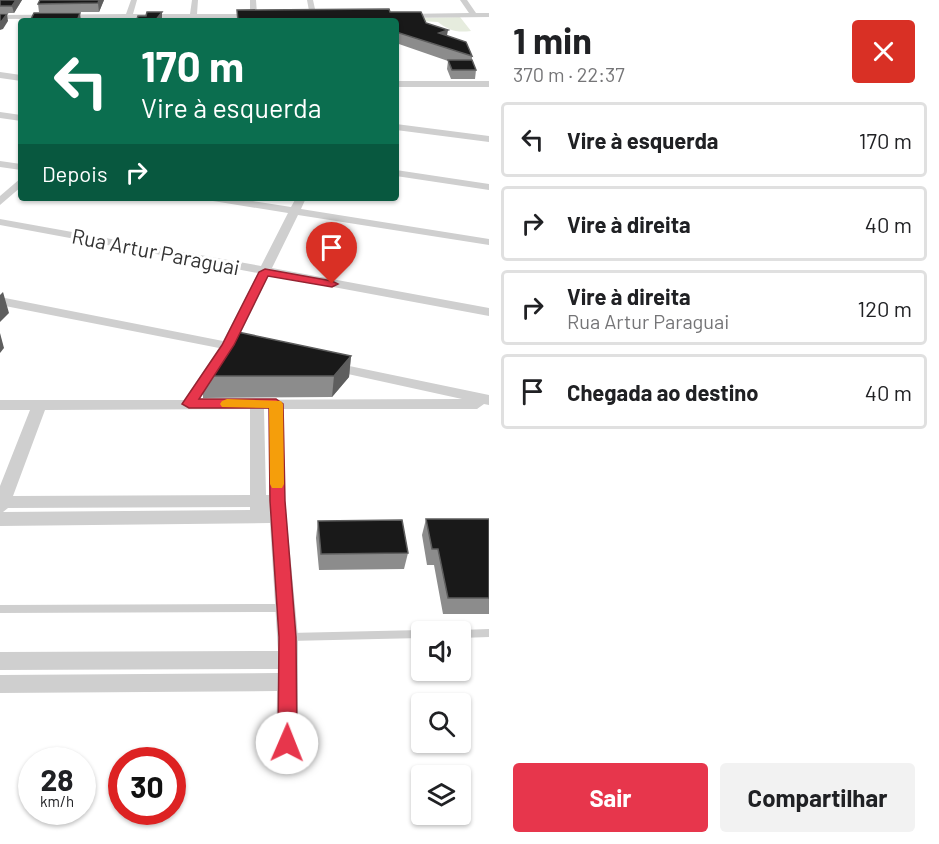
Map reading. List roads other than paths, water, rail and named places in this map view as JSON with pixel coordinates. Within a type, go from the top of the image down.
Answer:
[{"type":"street","points":[[129,17],[134,0]]},
{"type":"street","points":[[191,18],[195,0]]},
{"type":"street","points":[[253,0],[254,16]]},
{"type":"street","points":[[310,0],[314,16]]},
{"type":"street","points":[[464,0],[474,15]]},
{"type":"street","points":[[457,8],[461,15]]},
{"type":"street","points":[[393,16],[489,15]]},
{"type":"street","points":[[212,18],[264,16]]},
{"type":"street","points":[[304,16],[326,16]]},
{"type":"street","points":[[0,17],[160,18]]},
{"type":"street","points":[[0,75],[18,78]]},
{"type":"street","points":[[399,84],[489,84]]},
{"type":"street","points":[[0,115],[18,118]]},
{"type":"street","points":[[399,127],[489,139]]},
{"type":"street","points":[[0,164],[18,167]]},
{"type":"street","points":[[399,173],[489,187]]},
{"type":"street","points":[[0,202],[18,184]]},
{"type":"street","points":[[232,201],[489,242]]},
{"type":"street","points":[[189,404],[228,345],[299,201]]},
{"type":"street","name":"Rua Artur Paraguai","points":[[0,222],[489,312]]},
{"type":"street","points":[[0,301],[262,352]]},
{"type":"street","points":[[319,364],[489,402]]},
{"type":"street","points":[[0,405],[489,402]]},
{"type":"street","points":[[257,404],[268,508],[288,637],[287,763]]},
{"type":"street","points":[[268,508],[276,404]]},
{"type":"street","points":[[39,405],[1,504],[268,508]]},
{"type":"street","points":[[0,519],[268,508]]},
{"type":"street","points":[[0,661],[288,660]]},
{"type":"street","points":[[0,684],[288,682]]},
{"type":"lane","points":[[0,609],[285,608]]},
{"type":"lane","points":[[471,634],[489,633]]},
{"type":"lane","points":[[288,637],[411,634]]}]
